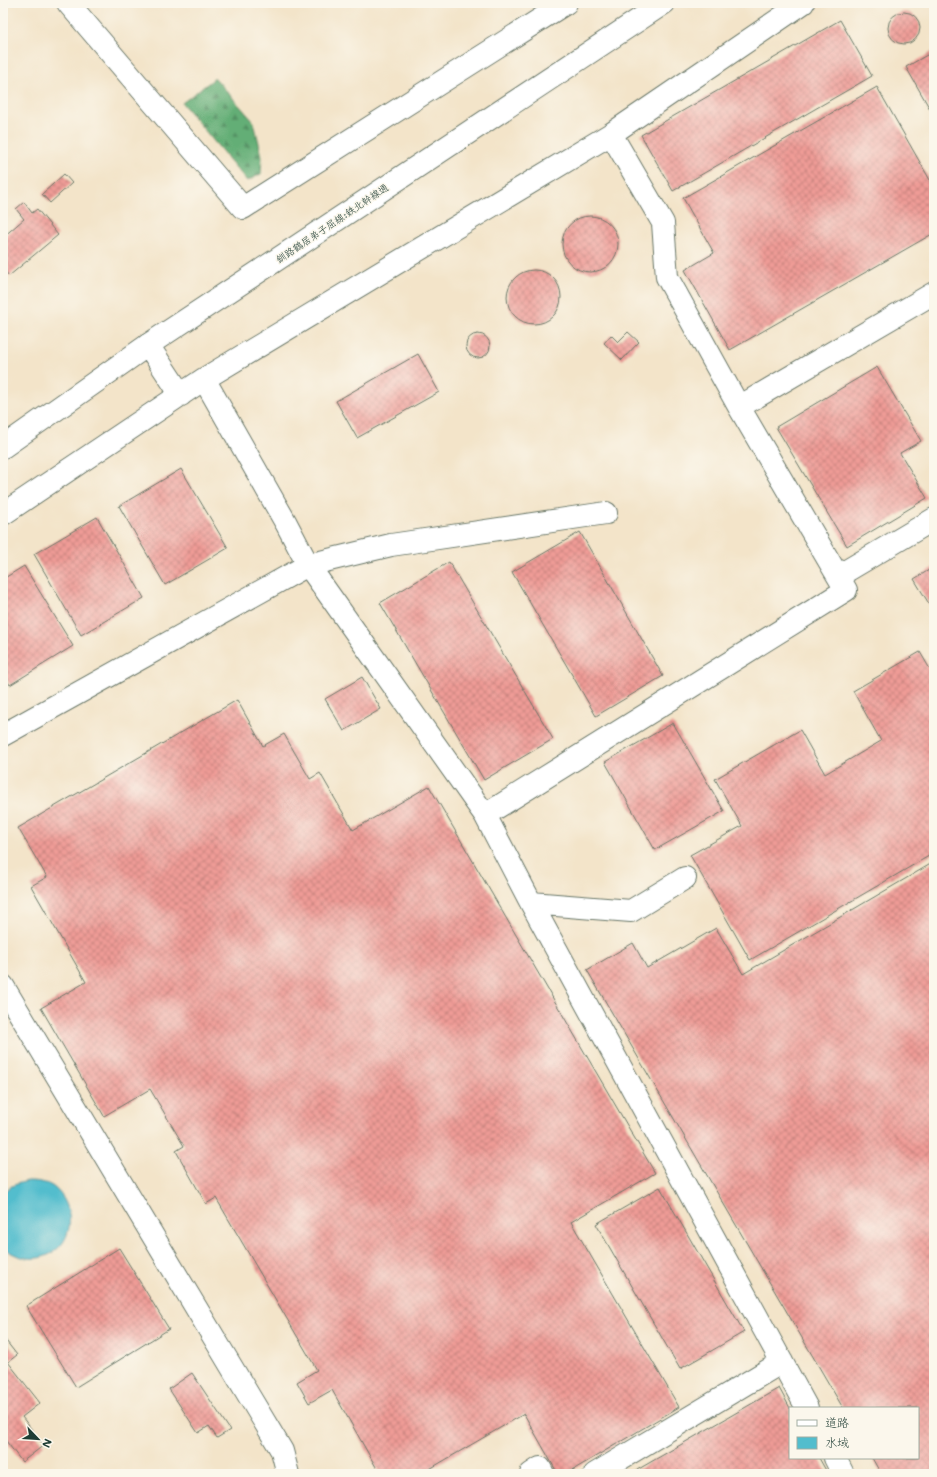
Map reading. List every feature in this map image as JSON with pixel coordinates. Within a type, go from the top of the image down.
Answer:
[{"type":"main road","points":[[75,6],[243,208],[566,3]]},
{"type":"main road","name":"釧路鶴居弟子屈線:鉄北幹線通","points":[[3,447],[148,345],[664,3]]},
{"type":"main road","points":[[3,514],[204,379],[611,134],[803,3]]},
{"type":"main road","points":[[485,815],[846,590],[739,407],[667,277],[663,223],[611,134]]},
{"type":"main road","points":[[739,407],[934,293]]},
{"type":"main road","points":[[148,345],[181,395]]},
{"type":"main road","points":[[204,379],[286,523],[308,565],[485,815],[531,903],[806,1407]]},
{"type":"main road","points":[[3,735],[308,565],[391,545],[606,513]]},
{"type":"main road","points":[[838,576],[934,519]]},
{"type":"main road","points":[[531,903],[631,911],[685,878]]},
{"type":"main road","points":[[3,986],[282,1451],[288,1474]]},
{"type":"main road","points":[[595,1474],[782,1362]]},
{"type":"main road","points":[[835,1459],[843,1474]]},
{"type":"main road","points":[[531,1474],[540,1468],[543,1474]]},
{"type":"green space","points":[[215,78],[254,122],[262,156],[261,174],[247,181],[182,103]]},
{"type":"water","points":[[28,1181],[47,1184],[58,1191],[66,1204],[70,1219],[64,1241],[58,1248],[43,1257],[27,1258],[18,1256],[3,1247],[3,1193],[12,1186]]},
{"type":"building","points":[[901,12],[907,12],[917,19],[920,28],[919,34],[913,41],[907,44],[901,44],[891,37],[888,31],[888,25],[895,15]]},
{"type":"building","points":[[840,20],[872,76],[673,191],[641,135]]},
{"type":"building","points":[[934,51],[934,116],[906,67]]},
{"type":"building","points":[[877,87],[934,187],[934,233],[730,350],[685,270],[714,253],[683,198]]},
{"type":"building","points":[[64,174],[72,183],[50,203],[42,194]]},
{"type":"building","points":[[24,202],[32,213],[37,209],[58,235],[9,276],[3,269],[3,237],[24,219],[16,209]]},
{"type":"building","points":[[585,216],[595,216],[610,224],[616,233],[618,244],[616,255],[610,264],[595,272],[585,272],[574,267],[567,260],[562,249],[562,239],[567,228],[574,221]]},
{"type":"building","points":[[534,270],[544,272],[553,278],[559,287],[561,297],[559,307],[553,316],[544,322],[534,324],[524,322],[515,316],[509,307],[507,297],[509,287],[515,278],[524,272]]},
{"type":"building","points":[[628,332],[639,342],[622,360],[604,343],[611,335],[618,342]]},
{"type":"building","points":[[478,334],[483,335],[489,341],[489,351],[483,357],[478,358],[473,357],[467,351],[466,346],[467,341],[473,335]]},
{"type":"building","points":[[418,354],[439,392],[357,438],[336,401]]},
{"type":"building","points":[[877,367],[921,441],[900,453],[927,498],[847,546],[776,427]]},
{"type":"building","points":[[181,469],[228,548],[165,585],[119,506]]},
{"type":"building","points":[[97,517],[144,598],[81,635],[34,554]]},
{"type":"building","points":[[580,532],[663,676],[596,716],[512,572]]},
{"type":"building","points":[[449,562],[553,739],[484,780],[380,603]]},
{"type":"building","points":[[24,566],[73,646],[10,685],[3,674],[3,579]]},
{"type":"building","points":[[934,567],[934,612],[914,579]]},
{"type":"building","points":[[920,652],[934,676],[934,853],[750,960],[690,855],[742,826],[715,779],[800,730],[825,774],[881,741],[853,691]]},
{"type":"building","points":[[362,677],[381,709],[344,731],[325,699]]},
{"type":"building","points":[[237,700],[263,746],[284,734],[310,779],[320,773],[353,830],[429,786],[655,1173],[571,1222],[679,1407],[566,1474],[558,1474],[524,1414],[421,1474],[380,1474],[332,1390],[309,1403],[297,1382],[317,1370],[216,1198],[206,1204],[176,1151],[184,1146],[150,1089],[104,1116],[41,1008],[86,982],[31,886],[47,877],[18,828]]},
{"type":"building","points":[[673,723],[724,811],[655,850],[605,762]]},
{"type":"building","points":[[934,862],[934,1474],[881,1474],[873,1459],[919,1459],[919,1407],[842,1407],[587,970],[633,943],[647,968],[716,928],[743,974]]},
{"type":"building","points":[[660,1187],[744,1332],[680,1369],[596,1224]]},
{"type":"building","points":[[119,1248],[169,1329],[76,1387],[26,1306]]},
{"type":"building","points":[[3,1337],[17,1355],[8,1362],[40,1403],[22,1417],[44,1445],[22,1462],[3,1437]]},
{"type":"building","points":[[192,1373],[230,1430],[217,1438],[209,1426],[198,1433],[169,1389]]},
{"type":"building","points":[[779,1388],[789,1407],[789,1459],[820,1459],[828,1474],[630,1474]]}]
